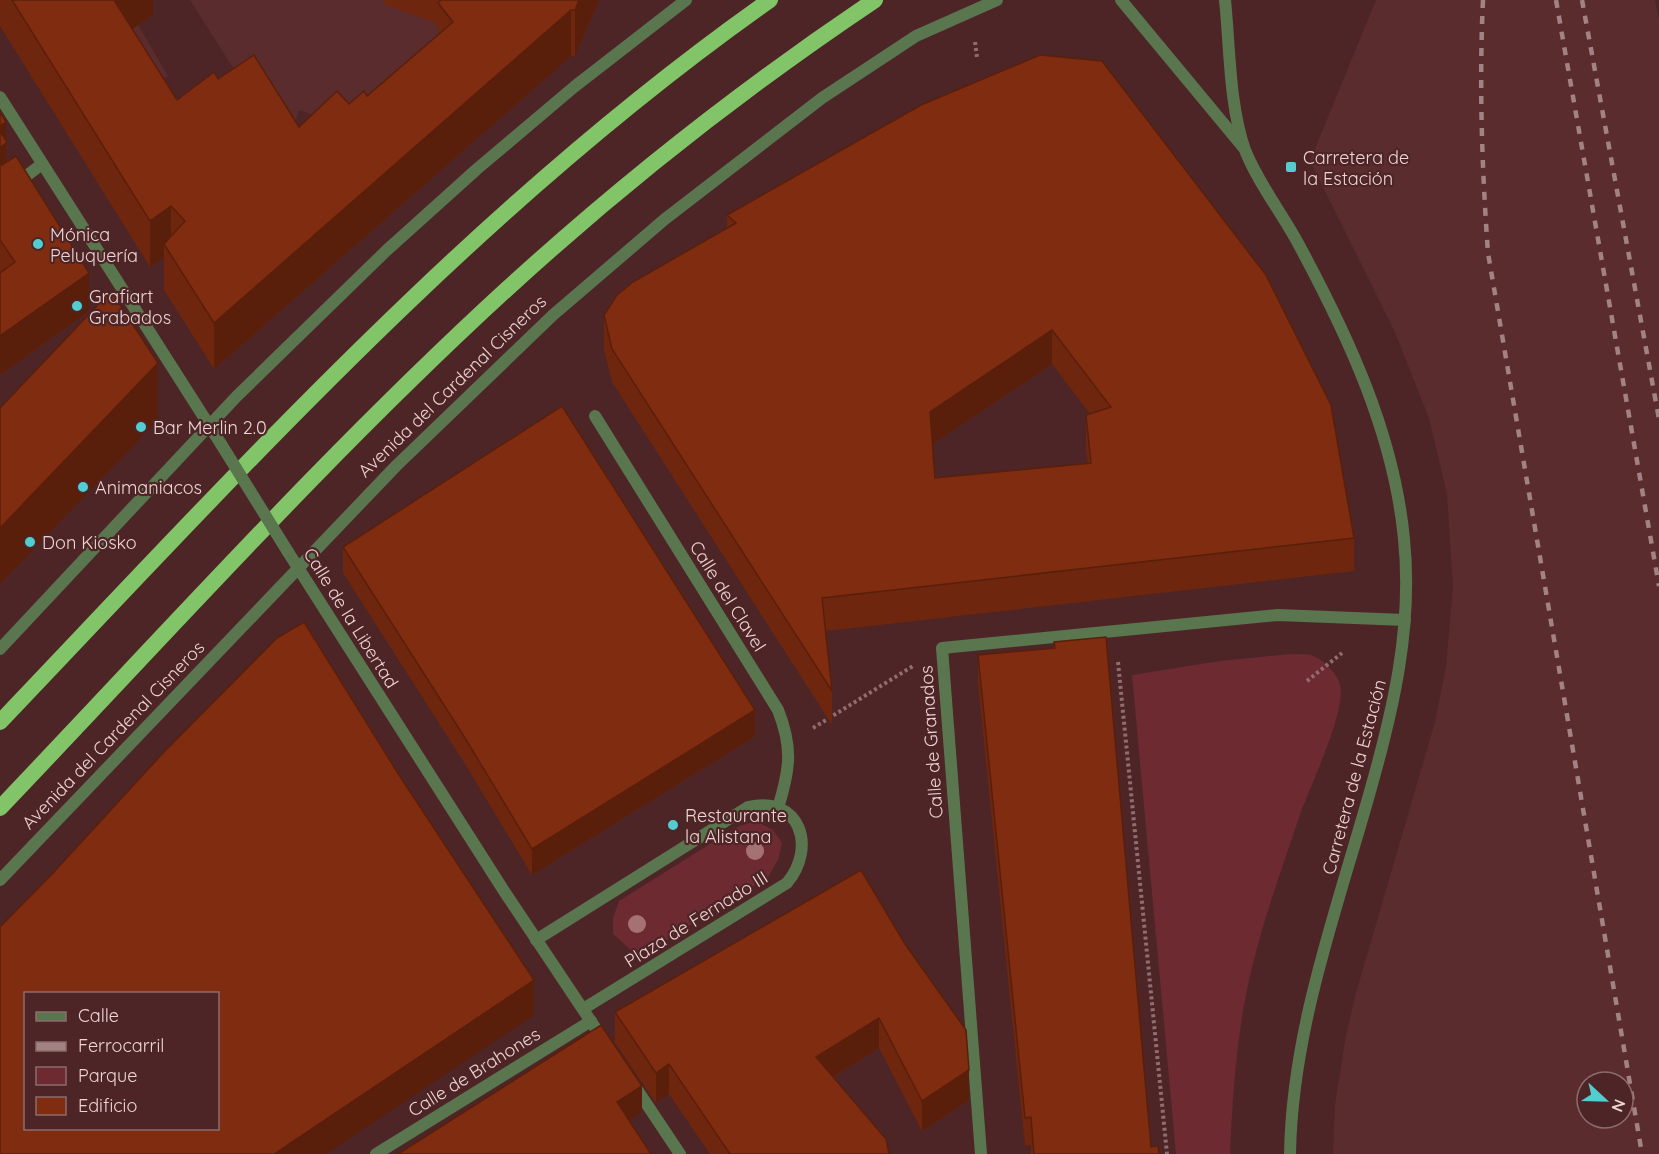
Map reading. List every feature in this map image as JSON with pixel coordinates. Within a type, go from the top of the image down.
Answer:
[{"type":"highway","points":[[0,722],[284,424],[443,267],[590,138],[770,0]]},
{"type":"highway","name":"Avenida del Cardenal Cisneros","points":[[0,808],[370,420],[508,288],[594,212],[695,129],[779,66],[875,0]]},
{"type":"street","points":[[0,649],[209,426],[431,209],[574,87],[686,0]]},
{"type":"street","name":"Avenida del Cardenal Cisneros","points":[[0,880],[482,382],[553,315],[664,219],[795,118],[890,51],[941,23],[997,0]]},
{"type":"street","name":"Carretera de la Estación","points":[[1121,0],[1246,151],[1315,276],[1382,428],[1393,472],[1404,538],[1405,620],[1400,672],[1389,724],[1305,1029],[1293,1093],[1290,1154]]},
{"type":"street","name":"Carretera de la Estación","points":[[1225,0],[1236,102],[1246,151]]},
{"type":"street","name":"Calle de la Libertad","points":[[0,97],[536,940],[613,1054]]},
{"type":"street","points":[[0,196],[42,165]]},
{"type":"street","name":"Calle del Clavel","points":[[595,416],[778,710],[788,743],[788,774],[778,808]]},
{"type":"street","name":"Calle de Granados","points":[[981,1154],[942,648],[1278,615],[1405,620]]},
{"type":"street","points":[[536,940],[739,811],[758,804],[778,808]]},
{"type":"street","name":"Plaza de Fernado III","points":[[583,1010],[787,883],[800,864],[803,852],[802,839],[799,827],[793,818],[778,808]]},
{"type":"street","name":"Calle de Brahones","points":[[376,1154],[591,1021]]},
{"type":"street","points":[[629,1076],[680,1154]]},
{"type":"path","points":[[788,743],[942,648]]},
{"type":"path","points":[[1307,681],[1341,653]]},
{"type":"path","points":[[1118,662],[1167,1154]]},
{"type":"shaded area","points":[[190,0],[513,0],[349,127],[299,110],[291,136],[249,93]]},
{"type":"shaded area","points":[[1376,0],[1655,0],[1659,20],[1659,1154],[1333,1154],[1335,1105],[1346,1035],[1356,993],[1435,722],[1446,667],[1453,586],[1447,494],[1429,418],[1394,330],[1310,161]]},
{"type":"shaded area","points":[[138,25],[168,76],[143,93],[112,43]]},
{"type":"green space","points":[[1291,654],[1317,658],[1333,672],[1340,685],[1341,697],[1338,712],[1266,915],[1252,966],[1237,1051],[1230,1154],[1176,1154],[1132,675],[1220,661]]},
{"type":"green space","points":[[756,821],[773,830],[782,843],[778,860],[768,877],[652,949],[632,951],[613,934],[613,918],[619,901],[737,827]]},
{"type":"building","points":[[12,0],[114,0],[177,100],[214,72],[218,79],[254,55],[299,127],[337,91],[349,104],[364,91],[367,96],[453,22],[438,3],[441,0],[579,0],[575,10],[571,10],[214,323],[164,244],[185,221],[171,206],[150,221]]},
{"type":"building","points":[[1040,55],[1102,61],[1266,275],[1331,405],[1354,538],[822,598],[832,691],[612,349],[604,315],[617,295],[633,282],[736,223],[727,215],[921,105]],"holes":[[[1052,330],[1111,407],[1086,415],[1091,463],[935,478],[930,412]]]},
{"type":"building","points":[[0,112],[6,122],[0,126]]},
{"type":"building","points":[[0,131],[7,142],[0,148]]},
{"type":"building","points":[[16,156],[89,273],[0,336],[0,273],[15,262],[0,240],[0,165]]},
{"type":"building","points":[[111,291],[158,363],[0,528],[0,408]]},
{"type":"building","points":[[562,406],[755,710],[532,849],[465,738],[343,547]]},
{"type":"building","points":[[304,622],[399,775],[534,980],[274,1154],[0,1154],[0,927],[163,753],[277,638]]},
{"type":"building","points":[[1106,637],[1151,1147],[1158,1146],[1159,1154],[1034,1154],[1031,1117],[1025,1118],[978,655],[1055,648],[1054,642]]},
{"type":"building","points":[[861,870],[905,944],[966,1030],[969,1070],[922,1101],[879,1018],[816,1057],[886,1139],[889,1154],[730,1154],[669,1064],[656,1073],[615,1012]]},
{"type":"building","points":[[601,1025],[642,1086],[617,1102],[651,1154],[398,1154]]},
{"type":"railway","points":[[1483,0],[1482,127],[1488,253],[1642,1154]]},
{"type":"railway","points":[[1556,0],[1659,586]]},
{"type":"railway","points":[[1582,0],[1659,419]]},
{"type":"place","name":"Carretera de la Estación","points":[[1291,167]]},
{"type":"place","name":"Mónica Peluquería","points":[[38,244]]},
{"type":"place","name":"Grafiart Grabados","points":[[77,306]]},
{"type":"place","name":"Bar Merlin 2.0","points":[[141,427]]},
{"type":"place","name":"Animaniacos","points":[[83,487]]},
{"type":"place","name":"Don Kiosko","points":[[30,542]]},
{"type":"place","name":"Restaurante la Alistana","points":[[673,825]]}]
